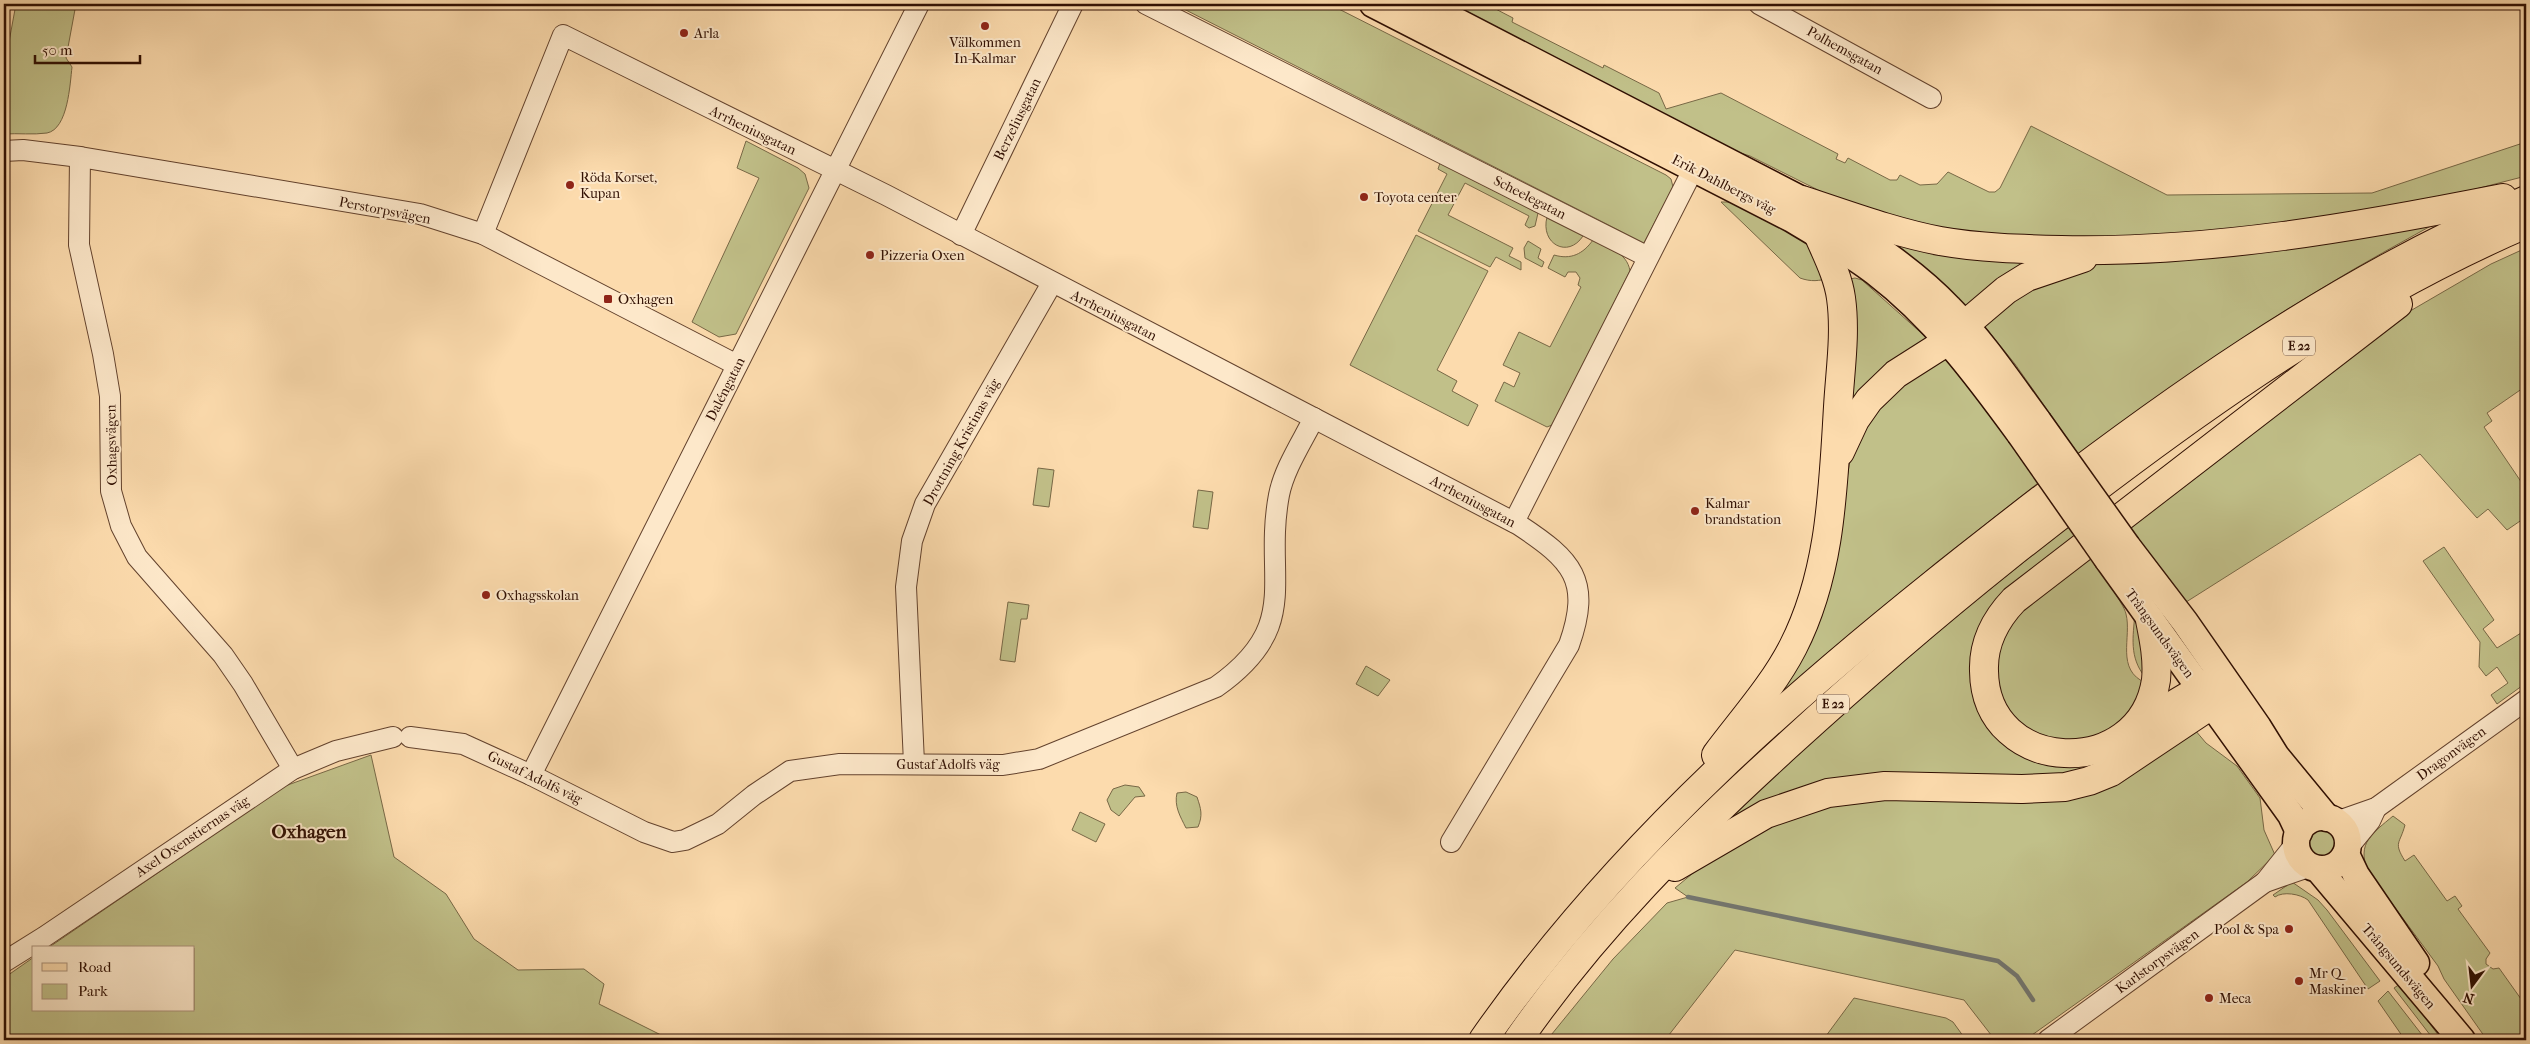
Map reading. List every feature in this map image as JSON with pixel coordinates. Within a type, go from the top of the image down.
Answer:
[{"type":"highway","points":[[1802,200],[1902,232],[1940,241],[2010,249],[2106,251],[2183,247],[2368,224],[2526,193]]},
{"type":"highway","name":"E 22","points":[[1483,1040],[1547,954],[1592,900],[1671,814],[1758,732],[1919,595],[2070,477],[2254,348],[2351,286],[2421,249],[2526,200]]},
{"type":"highway","name":"E 22","points":[[1518,1040],[1576,962],[1642,887],[1744,784],[1937,612],[2079,500],[2215,402],[2338,321],[2434,266],[2526,224]]},
{"type":"highway","points":[[1671,814],[1779,672],[1793,648],[1811,602],[1824,556],[1835,463],[1843,317],[1836,280],[1818,234]]},
{"type":"highway","points":[[2212,693],[2136,727],[2105,747],[2075,754],[2034,748],[2009,732],[1992,708],[1984,679],[1986,646],[1998,620],[2014,600],[2293,383],[2419,289],[2490,240]]},
{"type":"highway","points":[[1835,463],[1855,420],[1880,386],[1956,333],[2006,290],[2027,277],[2106,251]]},
{"type":"highway","points":[[2136,727],[2148,706],[2155,683],[2156,657],[2150,620]]},
{"type":"highway","points":[[1642,887],[1733,831],[1766,814],[1828,793],[1885,786],[2022,789],[2065,787],[2089,782],[2111,772],[2212,693]]},
{"type":"main road","name":"Erik Dahlbergs väg","points":[[1374,4],[1698,158],[1802,200],[1892,259],[1950,308],[1956,333],[1970,366],[2029,427]]},
{"type":"main road","name":"Erik Dahlbergs väg","points":[[1423,4],[1698,158],[1876,273],[1927,318],[1956,333]]},
{"type":"main road","name":"Trångsundsvägen","points":[[2029,427],[2108,560],[2150,620],[2212,693],[2276,756],[2332,820]]},
{"type":"main road","name":"Trångsundsvägen","points":[[2029,427],[2185,622],[2276,756]]},
{"type":"main road","name":"Trångsundsvägen","points":[[2150,579],[2212,693],[2291,815],[2298,837]]},
{"type":"main road","points":[[2314,819],[2332,820],[2346,834],[2346,851],[2331,868],[2314,868],[2301,858],[2298,837],[2314,819]]},
{"type":"main road","name":"Trångsundsvägen","points":[[2346,851],[2354,872],[2406,947],[2463,1040]]},
{"type":"main road","name":"Trångsundsvägen","points":[[2314,868],[2463,1040]]},
{"type":"street","name":"Daléngatan","points":[[531,775],[919,4]]},
{"type":"street","name":"Berzeliusgatan","points":[[961,235],[1072,4]]},
{"type":"street","name":"Scheelegatan","points":[[1146,4],[1648,257]]},
{"type":"street","name":"Polhemsgatan","points":[[1759,4],[1781,9],[1931,98]]},
{"type":"street","name":"Arrheniusgatan","points":[[483,234],[563,34],[961,235],[1514,522],[1547,543],[1570,567],[1576,584],[1579,603],[1575,626],[1568,645],[1451,842]]},
{"type":"street","name":"Perstorpsvägen","points":[[4,151],[23,150],[80,157],[420,214],[483,234],[737,365]]},
{"type":"street","name":"Oxhagsvägen","points":[[80,157],[79,245],[104,354],[110,396],[111,491],[121,526],[137,557],[223,655],[243,684],[293,769]]},
{"type":"street","points":[[1514,522],[1698,158]]},
{"type":"street","name":"Drottning Kristinas väg","points":[[914,763],[906,587],[912,541],[925,504],[1052,283]]},
{"type":"street","name":"Gustaf Adolfs väg","points":[[401,737],[463,744],[531,775],[644,832],[673,842],[685,840],[718,824],[754,795],[790,771],[840,764],[1003,765],[1039,759],[1180,704],[1216,687],[1233,676],[1259,647],[1269,629],[1276,597],[1274,533],[1279,493],[1314,418]]},
{"type":"street","name":"Dragonvägen","points":[[2332,820],[2376,808],[2526,700]]},
{"type":"street","name":"Axel Oxenstiernas väg","points":[[4,962],[293,769],[336,751],[401,737]]},
{"type":"street","name":"Dragonvägen","points":[[2346,851],[2370,821],[2376,808]]},
{"type":"street","name":"Karlstorpsvägen","points":[[2048,1040],[2265,882],[2298,837]]},
{"type":"street","name":"Karlstorpsvägen","points":[[2265,882],[2314,868]]},
{"type":"green space","points":[[16,4],[76,4],[66,58],[72,67],[67,105],[64,115],[54,130],[47,133],[4,134],[4,69]]},
{"type":"green space","points":[[1174,4],[1329,4],[1666,175],[1671,179],[1673,187],[1644,243]]},
{"type":"green space","points":[[1438,4],[1486,4],[1513,18],[1512,22],[1603,68],[1604,65],[1659,93],[1666,109],[1721,93],[1838,154],[1836,159],[1845,163],[1848,158],[1890,180],[1897,180],[1900,175],[1920,185],[1937,184],[1948,172],[1989,192],[1995,192],[2000,188],[2031,126],[2167,195],[2372,193],[2526,142],[2526,176],[2441,198],[2380,210],[2220,233],[2072,239],[1944,230],[1838,200],[1750,156],[1719,146]]},
{"type":"green space","points":[[746,141],[798,168],[805,174],[809,188],[736,334],[719,337],[692,322],[759,178],[737,168]]},
{"type":"green space","points":[[1440,163],[1538,213],[1535,226],[1529,228],[1525,225],[1529,216],[1465,183],[1448,215],[1513,248],[1509,256],[1521,262],[1521,270],[1496,257],[1490,267],[1418,231],[1447,174],[1438,169]]},
{"type":"green space","points":[[1721,202],[1736,202],[1807,243],[1830,278],[1815,281],[1800,278]]},
{"type":"green space","points":[[1547,217],[1583,236],[1570,247],[1557,245],[1551,241],[1548,235],[1546,227]]},
{"type":"green space","points":[[2447,217],[2351,271],[2257,329],[2137,411],[2079,455],[2015,364],[1982,323],[2006,301],[2071,270],[2109,262]]},
{"type":"green space","points":[[1416,235],[1488,271],[1437,370],[1457,381],[1452,391],[1478,405],[1468,426],[1350,365]]},
{"type":"green space","points":[[1886,236],[2032,261],[1968,308]]},
{"type":"green space","points":[[1593,240],[1621,255],[1625,259],[1630,271],[1552,425],[1547,427],[1495,401],[1504,382],[1514,387],[1520,373],[1503,365],[1519,332],[1550,347],[1581,287],[1578,285],[1580,278],[1576,272],[1568,272],[1565,277],[1548,268],[1554,255],[1566,257],[1576,255]]},
{"type":"green space","points":[[1528,241],[1541,249],[1538,258],[1544,262],[1542,267],[1525,258],[1524,248]]},
{"type":"green space","points":[[2526,248],[2526,386],[2487,413],[2492,421],[2484,427],[2526,489],[2526,517],[2507,530],[2488,509],[2477,518],[2420,454],[2183,604],[2127,523],[2393,321],[2491,264]]},
{"type":"green space","points":[[1855,278],[1862,280],[1928,339],[1846,412],[1845,280]]},
{"type":"green space","points":[[1943,356],[1985,408],[2038,483],[1937,562],[1756,716],[1834,551],[1850,461],[1858,435],[1890,390]]},
{"type":"green space","points":[[1038,468],[1054,470],[1049,507],[1033,505]]},
{"type":"green space","points":[[1198,490],[1213,492],[1208,529],[1193,527]]},
{"type":"green space","points":[[2068,527],[2077,539],[1988,614],[2001,739],[2130,751],[2064,778],[1913,776],[1727,823],[1771,778],[1910,655]]},
{"type":"green space","points":[[2444,547],[2494,620],[2483,629],[2497,648],[2521,633],[2526,640],[2526,683],[2497,704],[2491,695],[2508,683],[2497,667],[2486,676],[2479,667],[2480,642],[2423,561]]},
{"type":"green space","points":[[2087,553],[2124,609],[2127,623],[2128,662],[2136,677],[2146,683],[2122,723],[2080,743],[2036,737],[2003,708],[1993,662],[2011,617]]},
{"type":"green space","points":[[1008,602],[1029,605],[1027,619],[1021,619],[1015,662],[1000,660]]},
{"type":"green space","points":[[2135,613],[2140,622],[2145,677],[2136,662],[2134,654]]},
{"type":"green space","points":[[1366,666],[1390,680],[1378,696],[1356,684]]},
{"type":"green space","points":[[2195,730],[2206,743],[2237,766],[2260,798],[2264,830],[2275,855],[2247,882],[2025,1040],[1995,1040],[1964,1000],[1735,950],[1665,1040],[1547,1040],[1613,959],[1667,903],[1688,897],[1675,888],[1715,855],[1788,816],[1863,797],[2016,801]]},
{"type":"green space","points":[[371,755],[394,857],[446,894],[474,939],[518,970],[584,969],[604,984],[599,1004],[671,1040],[4,1040],[4,978],[32,958],[32,1012],[195,1012],[195,946],[51,946],[285,786]]},
{"type":"green space","points":[[1125,785],[1139,787],[1145,796],[1135,797],[1119,816],[1111,810],[1107,800],[1113,789]]},
{"type":"green space","points":[[1186,792],[1197,797],[1200,805],[1201,819],[1198,827],[1186,828],[1178,811],[1177,793]]},
{"type":"green space","points":[[1080,812],[1105,824],[1096,842],[1072,830]]},
{"type":"green space","points":[[2393,816],[2405,825],[2398,846],[2405,861],[2414,855],[2447,901],[2455,896],[2462,906],[2458,909],[2490,953],[2486,959],[2486,964],[2493,969],[2499,968],[2526,1006],[2526,1040],[2487,1040],[2444,979],[2438,966],[2368,871],[2364,853],[2368,839]]},
{"type":"green space","points":[[2322,829],[2333,833],[2337,844],[2333,855],[2322,859],[2311,855],[2307,844],[2311,833]]},
{"type":"green space","points":[[2292,882],[2318,900],[2327,910],[2380,981],[2368,989],[2308,900],[2292,894],[2282,894],[2275,897],[2273,895]]},
{"type":"green space","points":[[2400,984],[2442,1040],[2434,1040],[2394,988]]},
{"type":"green space","points":[[2388,991],[2426,1040],[2405,1040],[2378,1001]]},
{"type":"green space","points":[[1854,998],[1946,1018],[1953,1022],[1966,1040],[1823,1040]]},
{"type":"waterway","points":[[1688,897],[1998,961],[2017,976],[2033,1000]]},
{"type":"place","name":"Välkommen In-Kalmar","points":[[985,26]]},
{"type":"place","name":"Arla","points":[[684,33]]},
{"type":"place","name":"Röda Korset, Kupan","points":[[570,185]]},
{"type":"place","name":"Toyota center","points":[[1364,197]]},
{"type":"place","name":"Pizzeria Oxen","points":[[870,255]]},
{"type":"place","name":"Oxhagen","points":[[608,299]]},
{"type":"place","name":"Kalmar brandstation","points":[[1695,511]]},
{"type":"place","name":"Oxhagsskolan","points":[[486,595]]},
{"type":"place","name":"Pool & Spa","points":[[2289,929]]},
{"type":"place","name":"Mr Q Maskiner","points":[[2299,981]]},
{"type":"place","name":"Meca","points":[[2209,998]]},
{"type":"district","name":"Oxhagen","points":[[309,831]]}]
